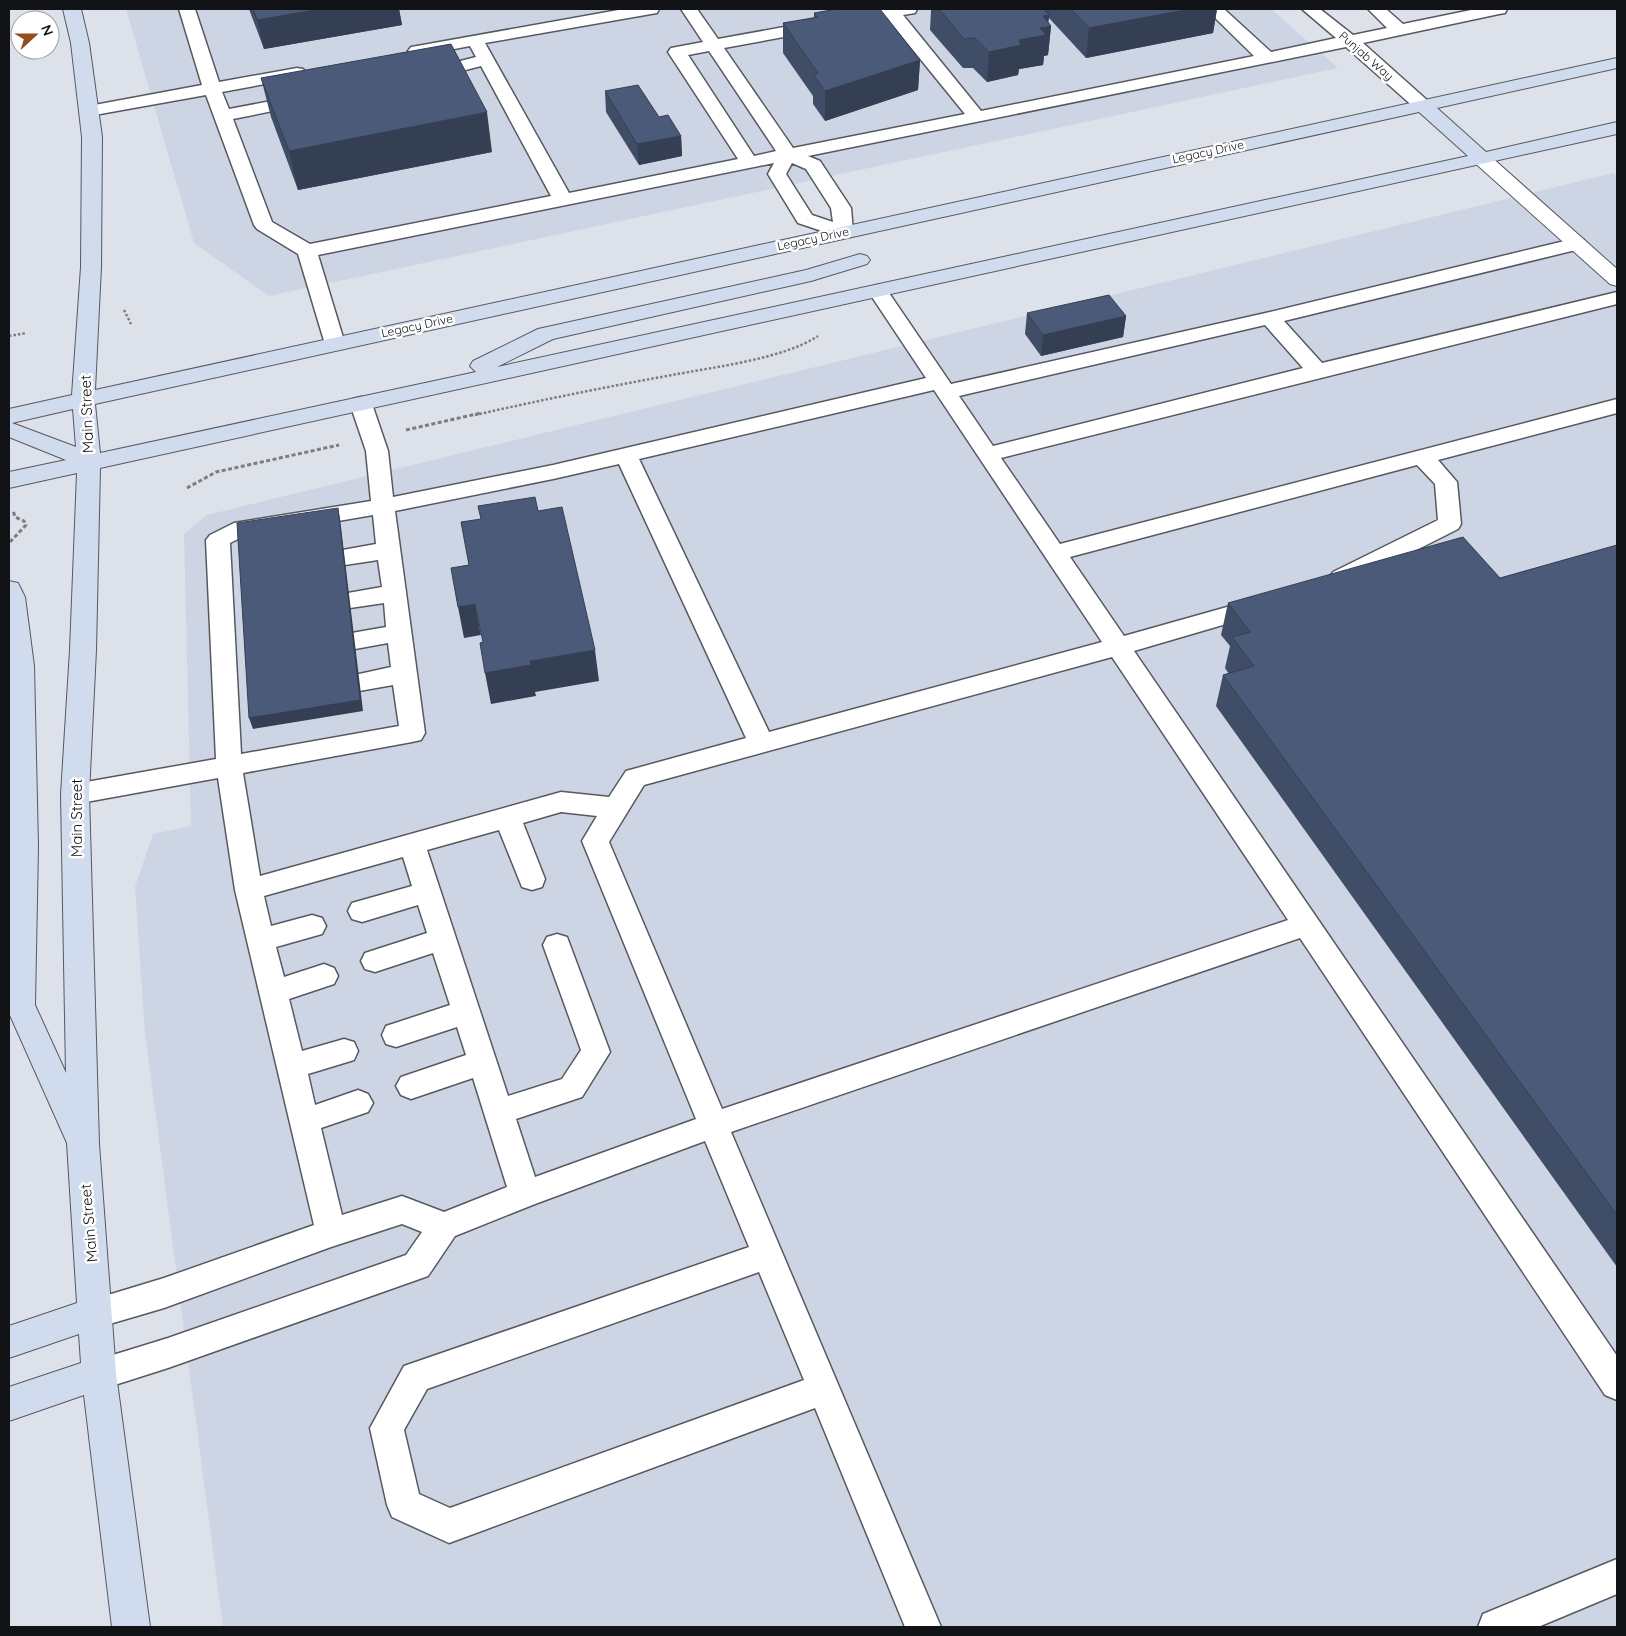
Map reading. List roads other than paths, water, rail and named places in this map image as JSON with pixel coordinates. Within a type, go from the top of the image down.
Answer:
[{"type":"main road","name":"Main Street","points":[[72,9],[80,43],[92,137],[91,267],[84,400],[90,461],[83,650],[75,794],[82,1144],[96,1313],[99,1374],[131,1627]]},
{"type":"main road","name":"Legacy Drive","points":[[9,416],[1617,63]]},
{"type":"main road","points":[[1422,105],[1482,159]]},
{"type":"main road","points":[[9,480],[1617,128]]},
{"type":"main road","points":[[843,232],[878,291]]},
{"type":"main road","points":[[439,387],[546,334],[811,275],[860,260]]},
{"type":"main road","points":[[9,429],[90,461]]},
{"type":"main road","points":[[9,589],[13,597],[21,666],[24,846],[20,1005],[82,1144]]},
{"type":"main road","points":[[9,1342],[96,1313]]},
{"type":"main road","points":[[9,1404],[99,1374]]},
{"type":"street","points":[[1482,159],[1617,280]]},
{"type":"lane","points":[[187,9],[212,88],[264,226],[306,251],[335,344]]},
{"type":"lane","points":[[540,9],[550,26]]},
{"type":"lane","points":[[397,54],[651,9]]},
{"type":"lane","points":[[689,9],[788,155],[813,165],[842,208],[843,232],[805,219],[777,174],[788,155]]},
{"type":"lane","points":[[749,162],[677,52],[909,9]]},
{"type":"lane","points":[[1214,9],[1267,58]]},
{"type":"lane","name":"Punjab Way","points":[[1310,9],[1350,41],[1422,105]]},
{"type":"lane","points":[[1376,9],[1399,30]]},
{"type":"lane","points":[[306,251],[977,117],[1499,9]]},
{"type":"lane","points":[[891,12],[977,117]]},
{"type":"lane","points":[[475,40],[563,200]]},
{"type":"lane","points":[[412,79],[487,60]]},
{"type":"lane","points":[[89,111],[310,70]]},
{"type":"lane","points":[[222,115],[317,98]]},
{"type":"lane","points":[[331,1233],[249,890],[229,766],[218,540],[234,531],[383,506],[553,472],[1270,318],[1577,244]]},
{"type":"lane","points":[[878,291],[1617,1384]]},
{"type":"lane","points":[[988,454],[1617,298]]},
{"type":"lane","points":[[1270,318],[1317,371]]},
{"type":"lane","points":[[75,794],[412,733],[383,506],[378,451],[361,404]]},
{"type":"lane","points":[[1055,553],[1617,406]]},
{"type":"lane","points":[[626,456],[762,743]]},
{"type":"lane","points":[[1320,587],[1450,524],[1446,482],[1422,457]]},
{"type":"lane","points":[[345,557],[389,550]]},
{"type":"lane","points":[[219,576],[242,573]]},
{"type":"lane","points":[[350,600],[394,593]]},
{"type":"lane","points":[[923,1627],[595,841],[634,778],[1193,626],[1283,598]]},
{"type":"lane","points":[[222,621],[245,617]]},
{"type":"lane","points":[[355,640],[399,633]]},
{"type":"lane","points":[[224,662],[248,658]]},
{"type":"lane","points":[[359,682],[404,674]]},
{"type":"lane","points":[[226,702],[251,699]]},
{"type":"lane","points":[[249,890],[561,802],[616,808]]},
{"type":"lane","points":[[507,817],[532,879]]},
{"type":"lane","points":[[412,844],[525,1194]]},
{"type":"lane","points":[[362,911],[427,892]]},
{"type":"lane","points":[[99,1374],[168,1353],[417,1266],[444,1226],[525,1194],[714,1125],[1307,925]]},
{"type":"lane","points":[[262,940],[312,926]]},
{"type":"lane","points":[[376,961],[443,939]]},
{"type":"lane","points":[[498,1112],[572,1088],[596,1052],[557,945]]},
{"type":"lane","points":[[274,992],[324,976]]},
{"type":"lane","points":[[396,1035],[466,1012]]},
{"type":"lane","points":[[292,1066],[344,1051]]},
{"type":"lane","points":[[412,1086],[482,1062]]},
{"type":"lane","points":[[305,1120],[358,1103]]},
{"type":"lane","points":[[96,1313],[164,1293],[331,1233],[402,1210],[444,1226]]},
{"type":"lane","points":[[767,1255],[416,1377],[387,1428],[404,1505],[449,1526],[823,1389]]},
{"type":"lane","points":[[1496,1627],[1617,1577]]}]
